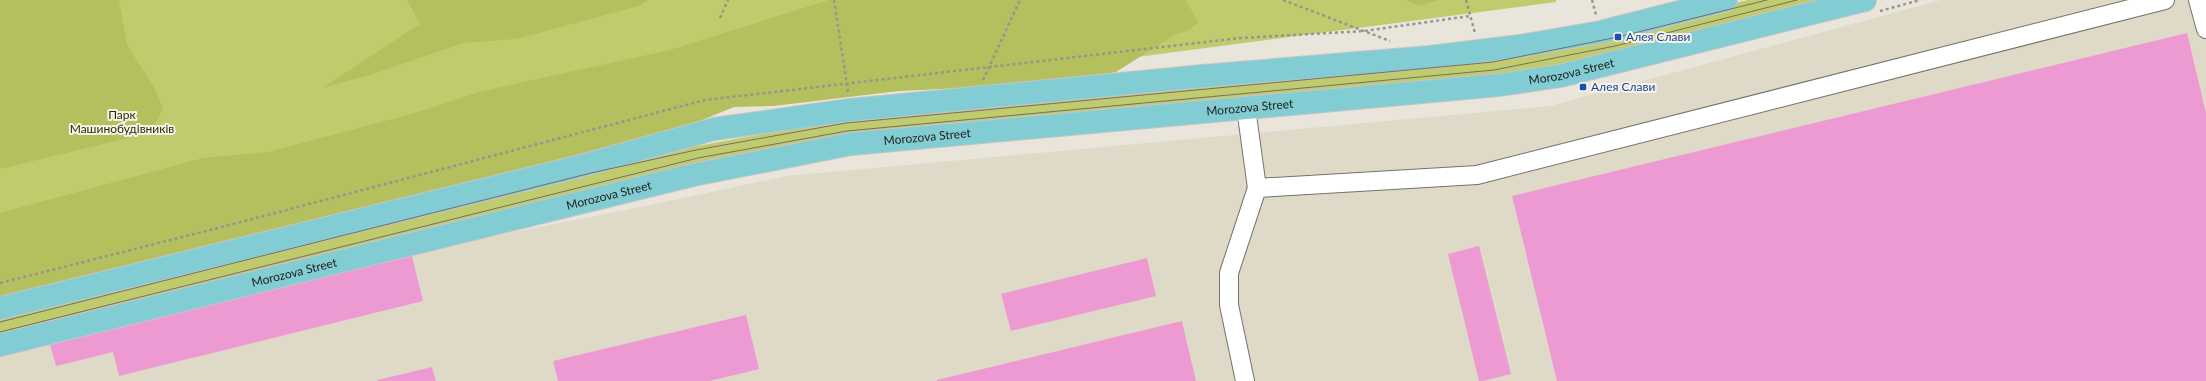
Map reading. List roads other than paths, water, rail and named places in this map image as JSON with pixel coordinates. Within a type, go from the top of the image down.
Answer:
[{"type":"main road","points":[[0,308],[577,167],[714,129],[850,110],[1520,46],[1601,32],[1726,0]]},
{"type":"main road","name":"Morozova Street","points":[[0,345],[693,175],[851,144],[1499,85],[1560,76],[1870,6]]},
{"type":"lane","points":[[1257,188],[1477,175],[2165,0]]},
{"type":"lane","points":[[2198,0],[2206,29]]},
{"type":"lane","points":[[1245,381],[1229,305],[1229,273],[1257,188],[1246,108]]},
{"type":"tram line","points":[[0,322],[591,173],[696,150],[846,123],[1493,62],[1618,37],[1767,0]]},
{"type":"tram line","points":[[0,332],[698,158],[847,131],[1494,70],[1615,46],[1797,0]]},
{"type":"place","name":"Алея Слави","points":[[1618,37]]},
{"type":"place","name":"Aлея Слави","points":[[1583,87]]},
{"type":"park label","name":"Парк Машинобудівників","points":[[122,122]]}]
